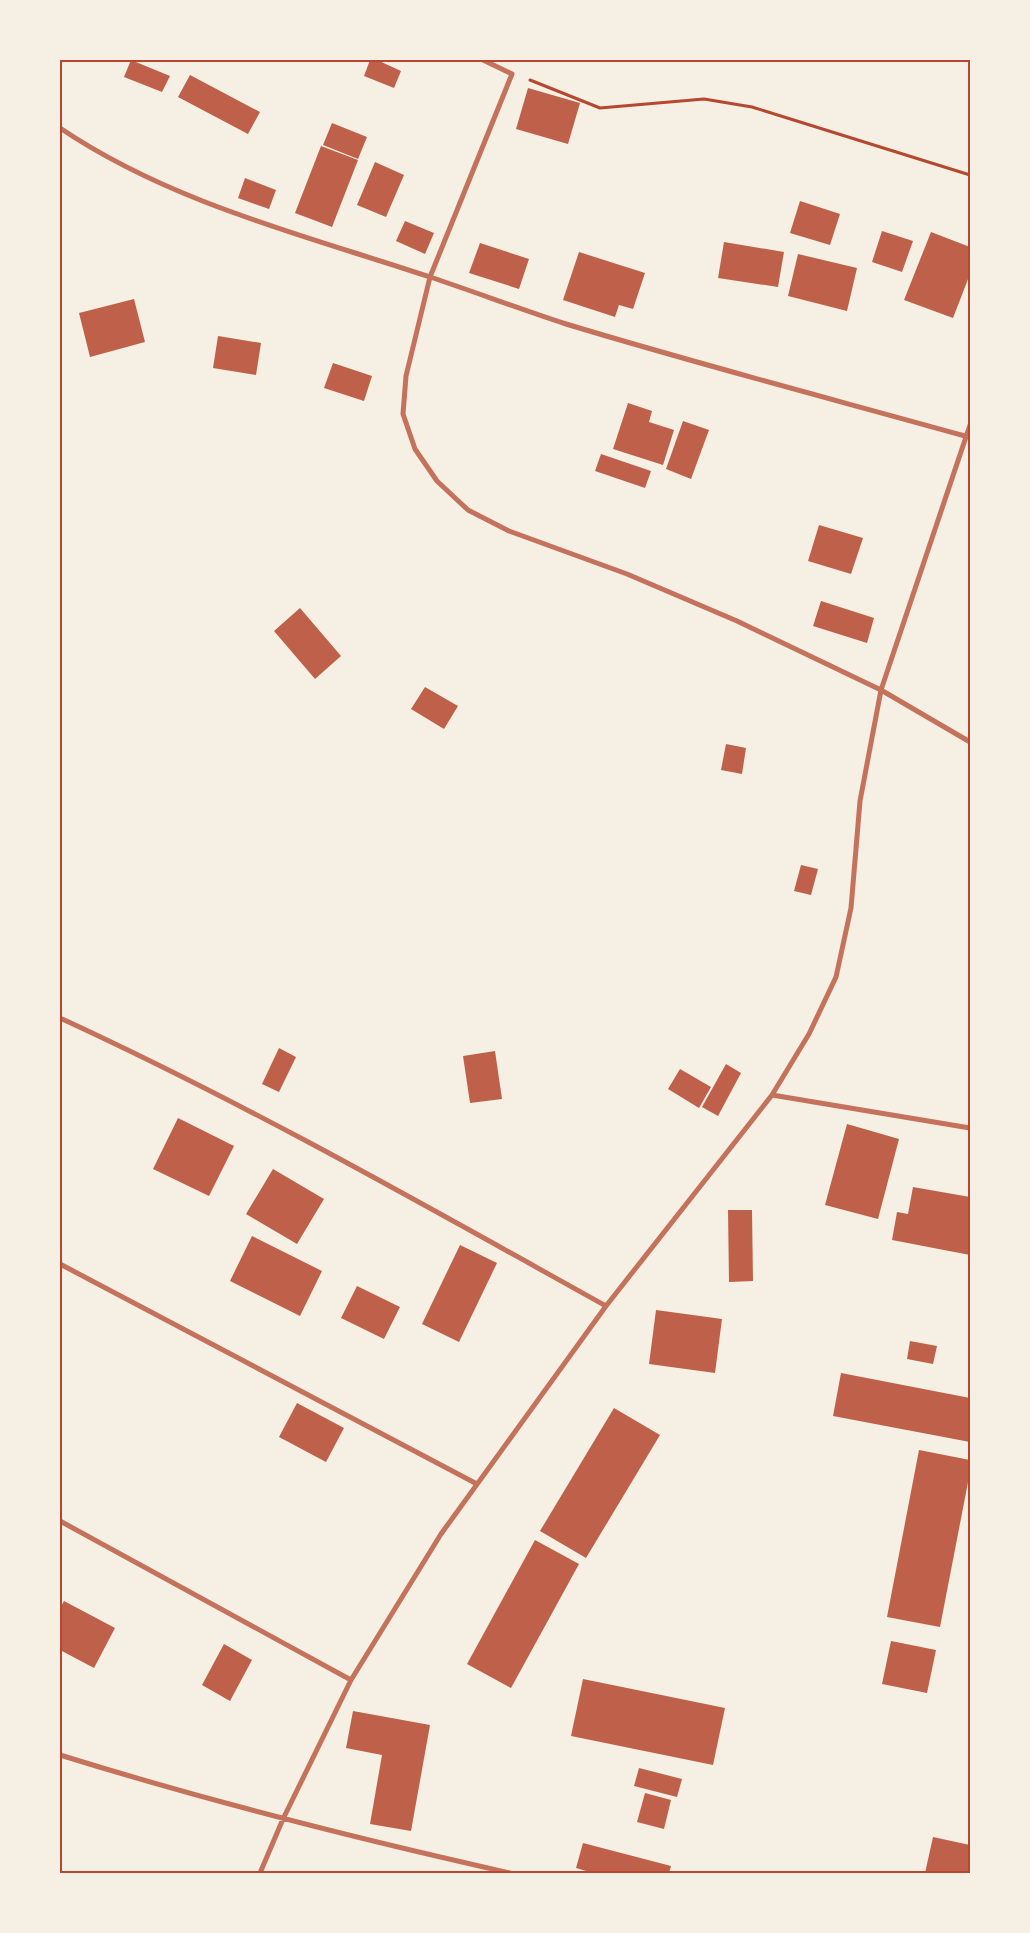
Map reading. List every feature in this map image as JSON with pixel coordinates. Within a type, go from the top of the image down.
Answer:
[{"type":"street","points":[[483,60],[512,74],[430,277],[406,376],[403,414],[415,449],[438,481],[468,510],[509,531],[627,574],[738,620],[881,690],[970,742]]},
{"type":"street","points":[[60,128],[96,152],[182,193],[273,227],[430,277],[565,323],[965,436]]},
{"type":"street","points":[[260,1873],[283,1819],[351,1680],[431,1550],[606,1306],[772,1095],[809,1034],[836,977],[851,908],[860,801],[881,690],[970,425]]},
{"type":"street","points":[[60,1018],[185,1079],[347,1163],[606,1306]]},
{"type":"street","points":[[772,1095],[970,1128]]},
{"type":"street","points":[[60,1264],[478,1484]]},
{"type":"street","points":[[60,1521],[351,1680]]},
{"type":"street","points":[[60,1755],[169,1789],[283,1819],[510,1873]]},
{"type":"path","points":[[512,74],[600,108],[704,98],[752,107],[970,175]]},
{"type":"building","points":[[131,60],[170,76],[162,92],[124,77]]},
{"type":"building","points":[[370,60],[377,60],[401,71],[394,88],[364,76]]},
{"type":"building","points":[[190,75],[260,112],[248,134],[178,97]]},
{"type":"building","points":[[528,88],[580,103],[568,144],[516,129]]},
{"type":"building","points":[[332,123],[367,137],[358,159],[323,145]]},
{"type":"building","points":[[321,146],[358,160],[332,227],[295,213]]},
{"type":"building","points":[[375,162],[404,175],[386,217],[357,205]]},
{"type":"building","points":[[245,178],[276,190],[269,209],[238,198]]},
{"type":"building","points":[[800,201],[840,214],[830,245],[790,233]]},
{"type":"building","points":[[405,221],[434,233],[425,254],[396,241]]},
{"type":"building","points":[[882,231],[913,241],[902,272],[872,262]]},
{"type":"building","points":[[931,232],[970,247],[970,274],[953,318],[904,300]]},
{"type":"building","points":[[724,242],[784,252],[778,287],[718,278]]},
{"type":"building","points":[[480,243],[529,259],[519,289],[469,273]]},
{"type":"building","points":[[579,252],[645,273],[633,309],[619,305],[615,317],[563,300]]},
{"type":"building","points":[[798,254],[857,268],[847,311],[788,296]]},
{"type":"building","points":[[134,299],[145,342],[90,357],[79,313]]},
{"type":"building","points":[[218,336],[261,343],[256,375],[213,368]]},
{"type":"building","points":[[333,363],[372,376],[364,401],[324,388]]},
{"type":"building","points":[[628,403],[652,411],[649,422],[674,430],[663,465],[613,449]]},
{"type":"building","points":[[683,421],[709,430],[691,479],[666,469]]},
{"type":"building","points":[[601,454],[651,471],[645,488],[595,471]]},
{"type":"building","points":[[819,525],[863,538],[851,574],[808,561]]},
{"type":"building","points":[[821,601],[874,618],[867,643],[813,626]]},
{"type":"building","points":[[300,608],[341,656],[315,679],[274,631]]},
{"type":"building","points":[[425,687],[458,706],[444,729],[411,709]]},
{"type":"building","points":[[726,744],[746,748],[742,774],[721,770]]},
{"type":"building","points":[[801,865],[818,869],[811,895],[794,891]]},
{"type":"building","points":[[279,1048],[296,1057],[279,1092],[262,1084]]},
{"type":"building","points":[[495,1051],[502,1099],[470,1103],[463,1056]]},
{"type":"building","points":[[726,1064],[741,1073],[718,1116],[702,1107]]},
{"type":"building","points":[[680,1069],[711,1087],[699,1108],[668,1089]]},
{"type":"building","points":[[178,1118],[234,1146],[209,1196],[153,1169]]},
{"type":"building","points":[[847,1124],[899,1139],[878,1219],[825,1205]]},
{"type":"building","points":[[273,1169],[324,1199],[297,1244],[246,1214]]},
{"type":"building","points":[[913,1187],[970,1197],[970,1255],[892,1240],[897,1212],[908,1214]]},
{"type":"building","points":[[728,1210],[752,1210],[753,1281],[729,1282]]},
{"type":"building","points":[[252,1236],[322,1271],[300,1316],[230,1281]]},
{"type":"building","points":[[460,1245],[497,1263],[459,1342],[422,1324]]},
{"type":"building","points":[[357,1286],[400,1307],[384,1339],[341,1318]]},
{"type":"building","points":[[656,1310],[722,1319],[715,1373],[649,1364]]},
{"type":"building","points":[[910,1341],[937,1346],[933,1364],[907,1359]]},
{"type":"building","points":[[841,1373],[970,1398],[970,1442],[833,1416]]},
{"type":"building","points":[[297,1403],[344,1428],[326,1462],[279,1437]]},
{"type":"building","points":[[614,1408],[660,1435],[586,1558],[540,1531]]},
{"type":"building","points":[[919,1450],[970,1460],[970,1472],[940,1627],[887,1617]]},
{"type":"building","points":[[535,1540],[579,1564],[511,1688],[467,1664]]},
{"type":"building","points":[[64,1601],[115,1628],[94,1668],[60,1650],[60,1608]]},
{"type":"building","points":[[891,1641],[936,1650],[927,1693],[882,1684]]},
{"type":"building","points":[[224,1644],[252,1660],[230,1701],[202,1685]]},
{"type":"building","points":[[583,1679],[725,1708],[713,1765],[571,1736]]},
{"type":"building","points":[[353,1711],[430,1725],[411,1831],[370,1824],[382,1755],[346,1748]]},
{"type":"building","points":[[639,1768],[682,1779],[677,1797],[634,1786]]},
{"type":"building","points":[[645,1793],[671,1800],[664,1829],[637,1822]]},
{"type":"building","points":[[933,1837],[970,1845],[970,1873],[925,1873]]},
{"type":"building","points":[[583,1843],[671,1866],[669,1873],[593,1873],[576,1868]]}]
